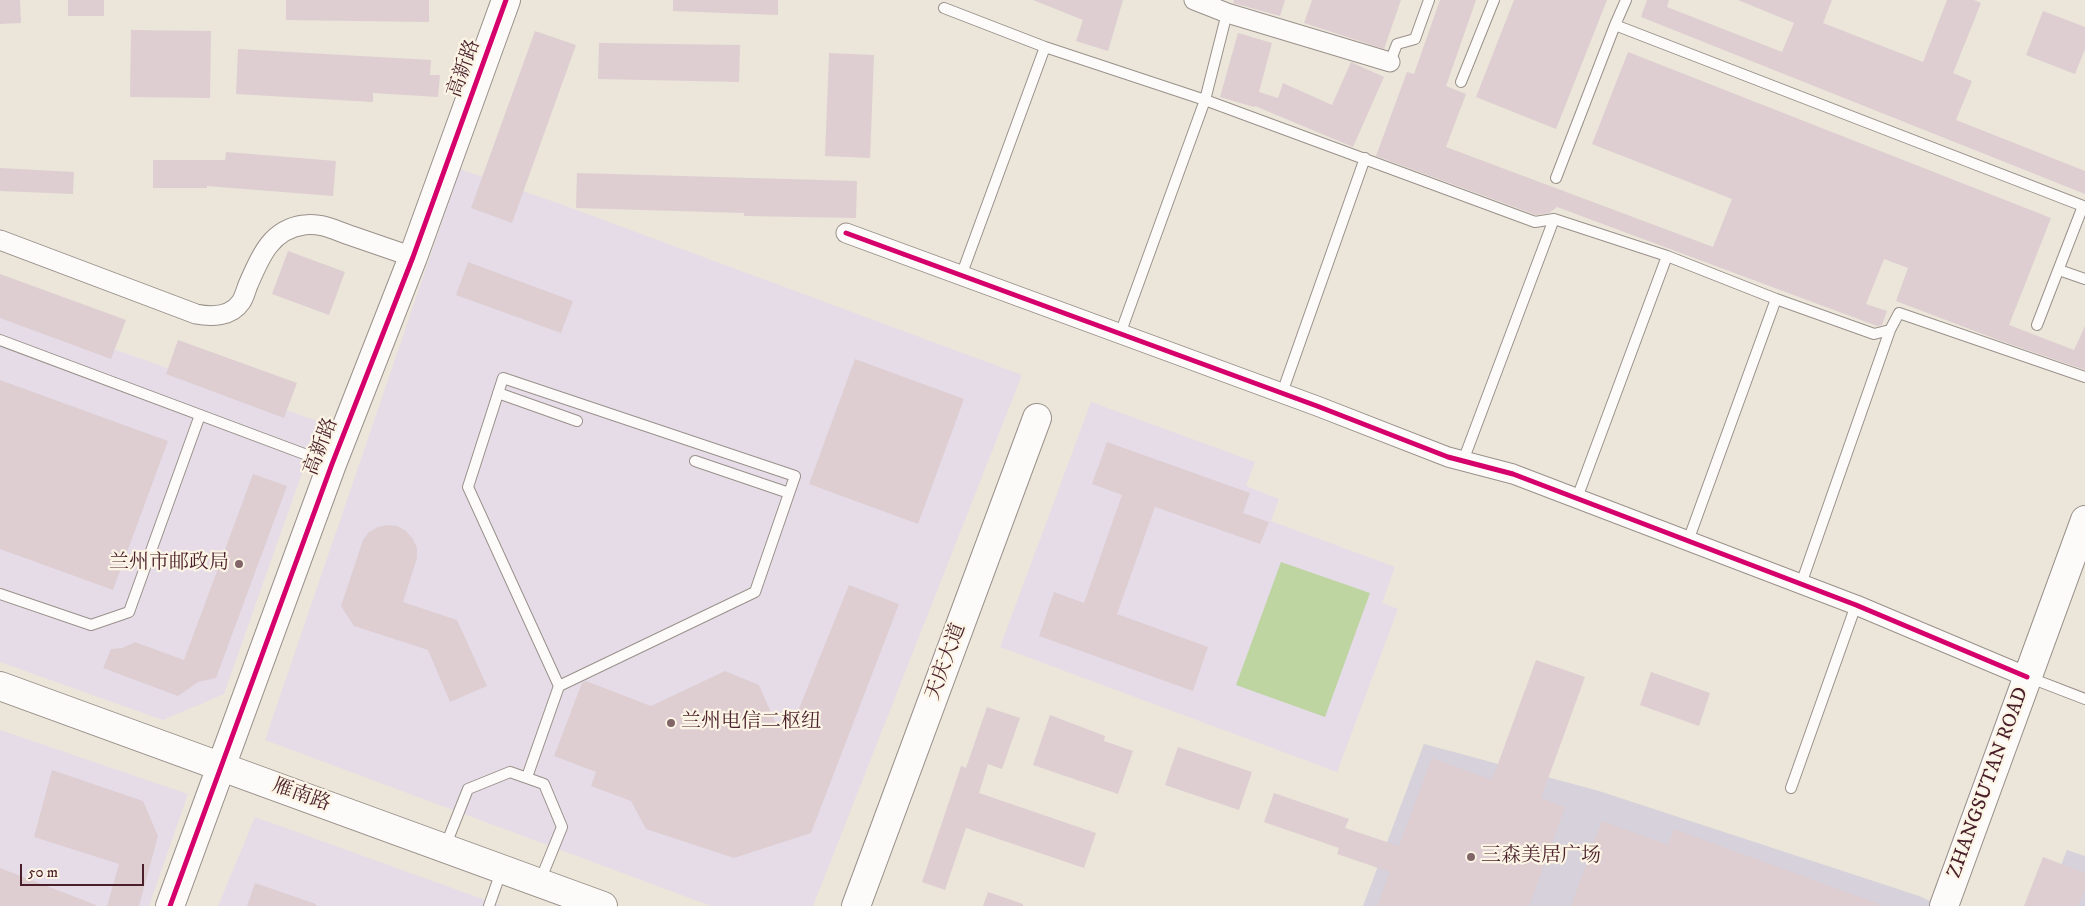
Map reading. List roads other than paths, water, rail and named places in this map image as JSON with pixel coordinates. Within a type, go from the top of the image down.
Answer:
[{"type":"street","name":"高新路","points":[[170,906],[219,766],[332,464],[413,257],[506,0]]},
{"type":"street","points":[[1194,0],[1227,13],[1390,62]]},
{"type":"street","points":[[0,240],[196,314],[208,316],[220,315],[232,310],[241,302],[260,255],[272,240],[287,229],[306,224],[324,226],[413,257]]},
{"type":"street","points":[[846,234],[1463,461],[1513,474],[1856,605],[2028,677]]},
{"type":"street","name":"天庆大道","points":[[856,906],[1037,418]]},
{"type":"street","name":"ZHANGSUTAN ROAD","points":[[1944,906],[2085,520]]},
{"type":"street","name":"雁南路","points":[[0,686],[603,906]]},
{"type":"lane","points":[[1390,62],[1397,44],[1415,39],[1429,0]]},
{"type":"lane","points":[[1461,82],[1494,0]]},
{"type":"lane","points":[[1556,178],[1626,0]]},
{"type":"lane","points":[[944,8],[1044,47],[1205,100],[1535,222],[1554,219],[1667,256],[1776,299],[1874,334],[1890,330]]},
{"type":"lane","points":[[1120,334],[1205,100],[1227,13]]},
{"type":"lane","points":[[1616,25],[2083,206],[2037,325]]},
{"type":"lane","points":[[961,276],[1044,47]]},
{"type":"lane","points":[[1282,393],[1365,158]]},
{"type":"lane","points":[[1463,461],[1554,219]]},
{"type":"lane","points":[[1576,498],[1667,256]]},
{"type":"lane","points":[[2059,270],[2085,279]]},
{"type":"lane","points":[[1688,541],[1776,299]]},
{"type":"lane","points":[[1801,584],[1890,330],[1899,313],[2085,377]]},
{"type":"lane","points":[[0,340],[332,464]]},
{"type":"lane","points":[[527,777],[559,686],[468,487],[503,378],[795,476],[755,592],[559,686]]},
{"type":"lane","points":[[498,393],[577,420]]},
{"type":"lane","points":[[0,594],[91,625],[129,612],[200,415]]},
{"type":"lane","points":[[695,461],[789,493]]},
{"type":"lane","points":[[1791,788],[1856,605]]},
{"type":"lane","points":[[2028,677],[2085,699]]},
{"type":"lane","points":[[445,848],[468,789],[510,772],[527,777],[544,784],[562,827],[539,883]]},
{"type":"lane","points":[[489,906],[502,869]]},
{"type":"place","name":"兰州市邮政局","points":[[239,564]]},
{"type":"place","name":"兰州电信二枢纽","points":[[671,723]]},
{"type":"place","name":"三森美居广场","points":[[1471,857]]}]
